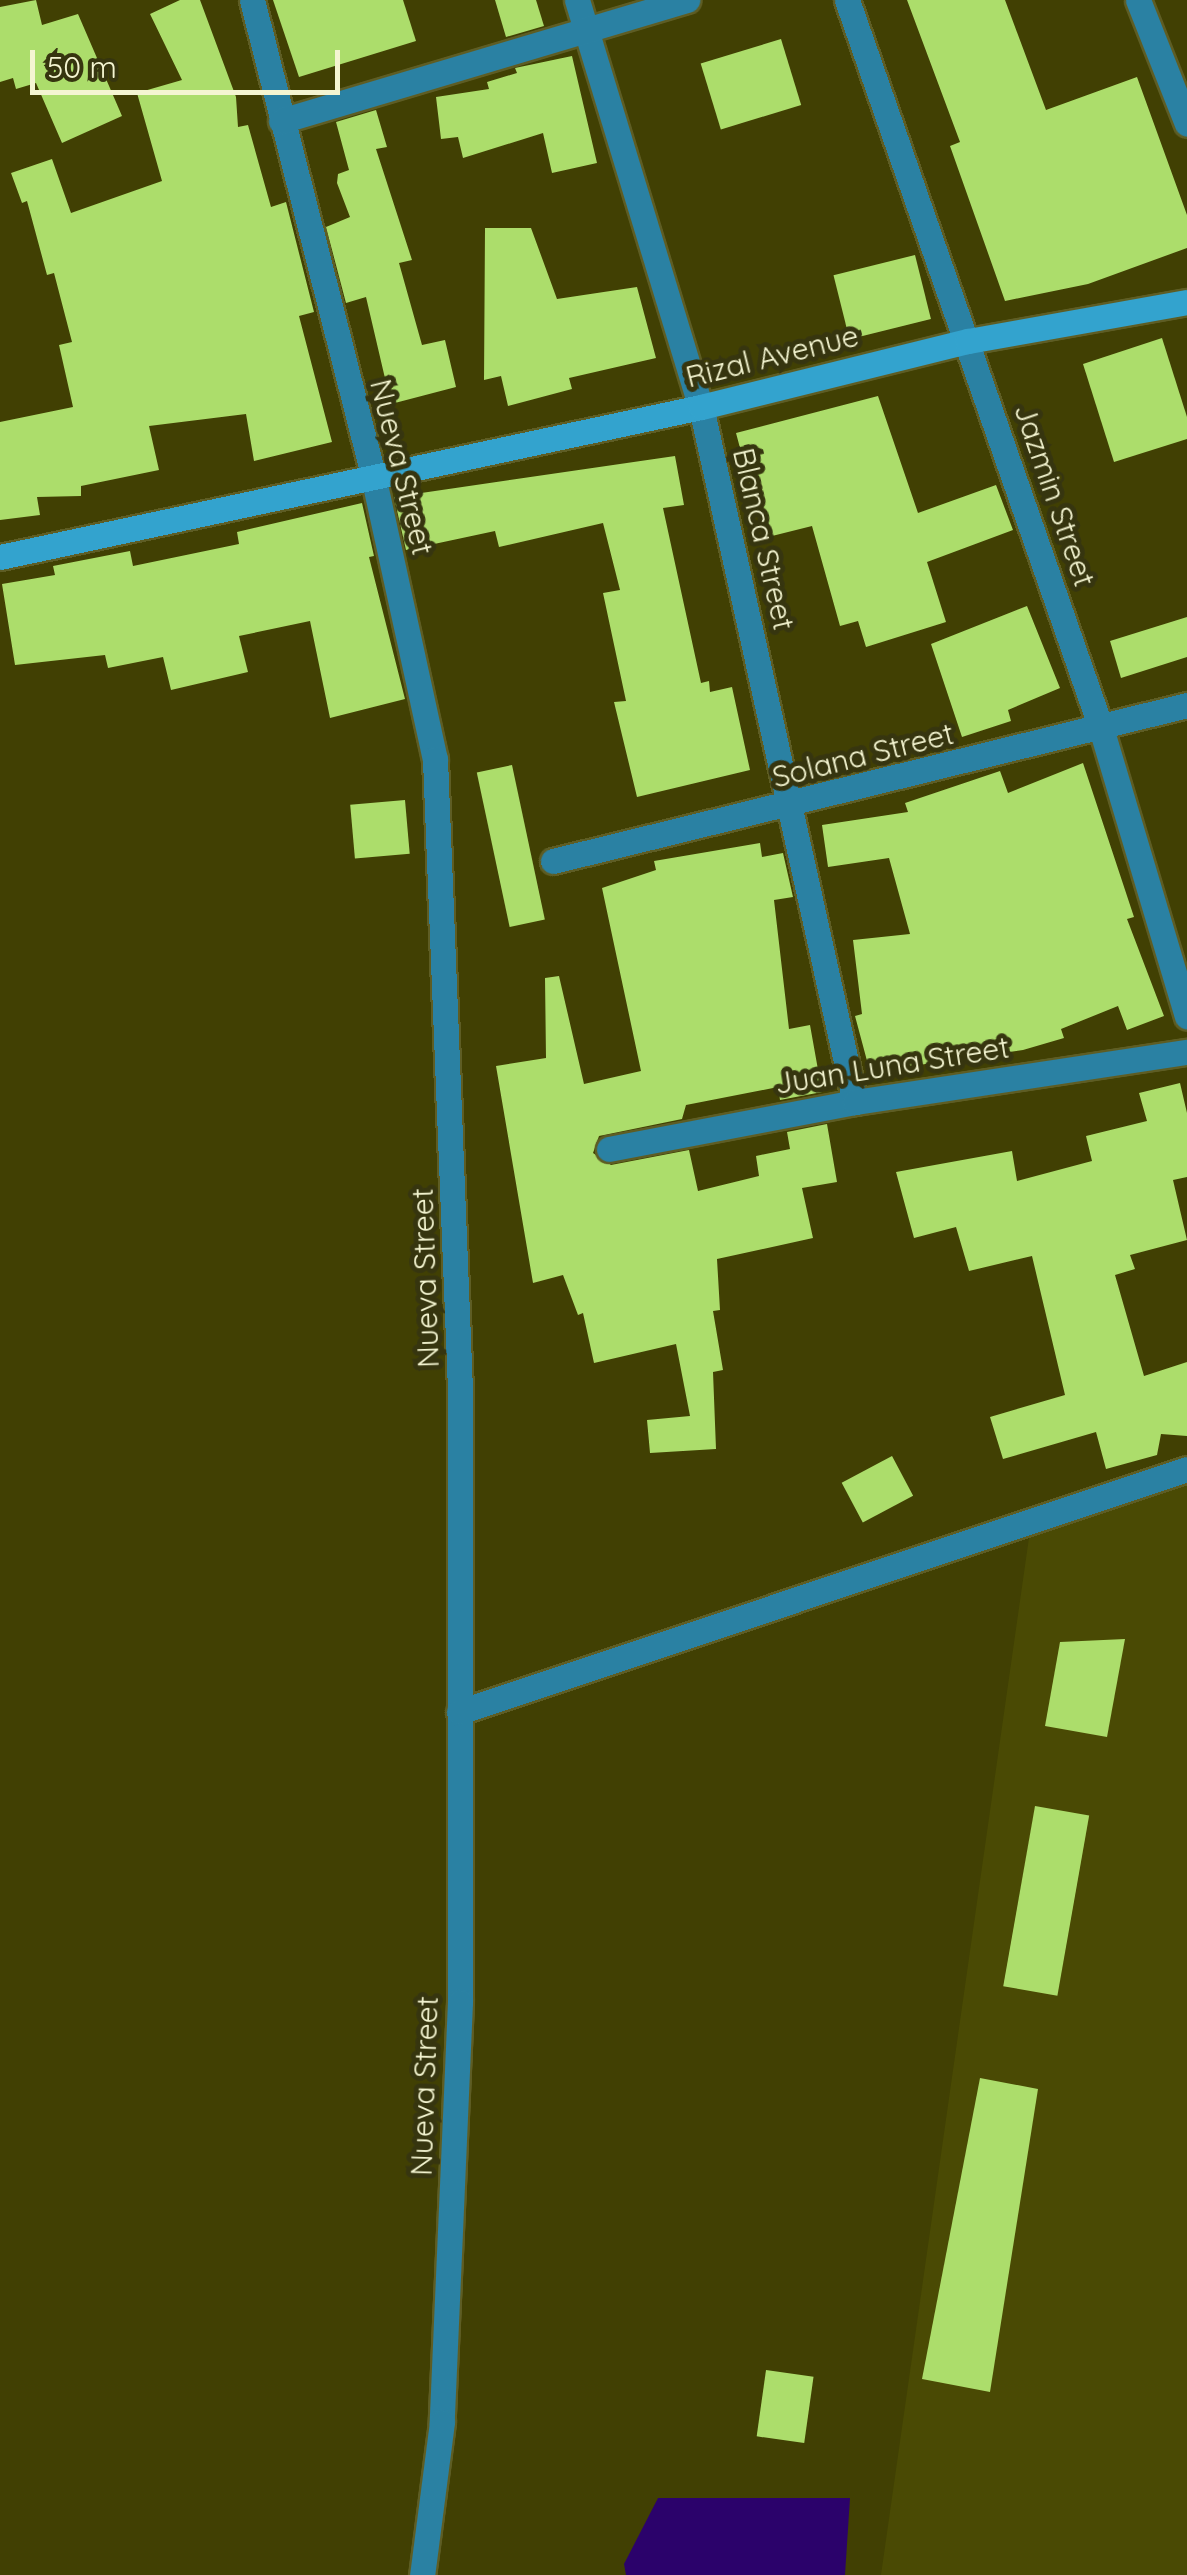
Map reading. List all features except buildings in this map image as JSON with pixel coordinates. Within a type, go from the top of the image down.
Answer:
[{"type":"street","name":"Nueva Street","points":[[252,0],[374,480],[435,759],[451,1033],[460,1391],[459,2040],[442,2422],[422,2575]]},
{"type":"street","name":"Blanca Street","points":[[576,0],[701,407],[855,1102]]},
{"type":"street","points":[[281,122],[687,0]]},
{"type":"street","name":"Jazmin Street","points":[[847,0],[1101,728],[1187,1016]]},
{"type":"street","points":[[1138,0],[1187,124]]},
{"type":"street","name":"Rizal Avenue","points":[[0,557],[374,480],[968,342],[1187,302]]},
{"type":"street","name":"Solana Street","points":[[553,861],[792,806],[1187,705]]},
{"type":"street","name":"Juan Luna Street","points":[[609,1149],[855,1102],[1187,1052]]},
{"type":"street","points":[[459,1712],[1187,1469]]},
{"type":"shaded area","points":[[1187,1485],[1187,2575],[881,2575],[1030,1531]]},
{"type":"shaded area","points":[[658,2498],[850,2498],[845,2575],[626,2575],[624,2564]]}]
